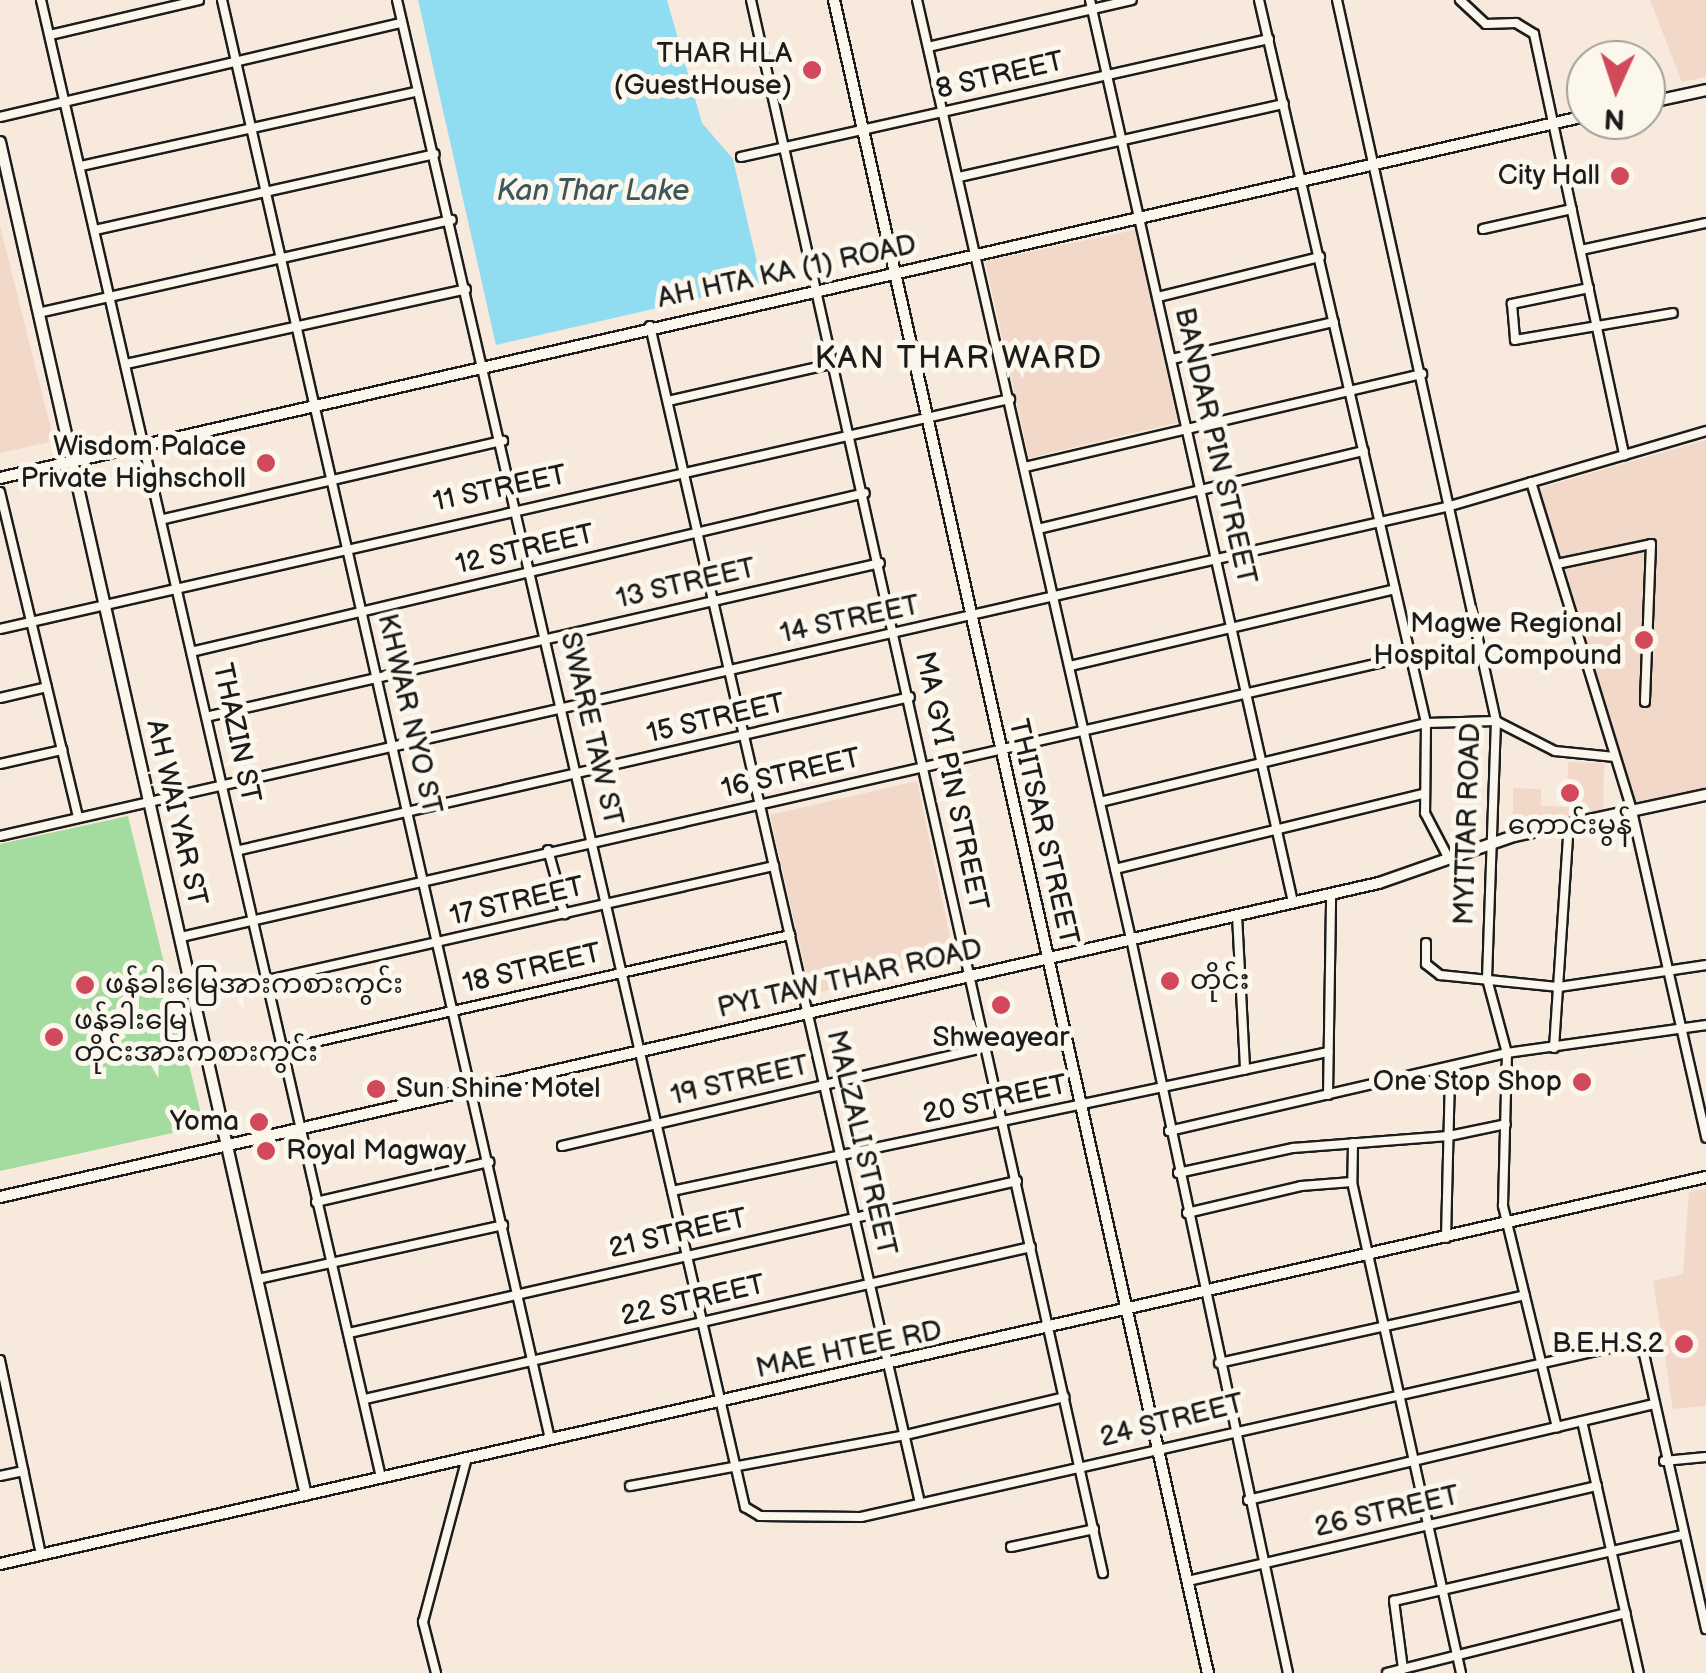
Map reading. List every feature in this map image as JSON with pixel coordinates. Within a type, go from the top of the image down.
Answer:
[{"type":"street","name":"THAZIN ST","points":[[41,0],[180,586],[330,1264],[382,1477]]},
{"type":"street","points":[[50,35],[199,0]]},
{"type":"street","name":"KHWAR NYO ST","points":[[222,0],[550,1439]]},
{"type":"street","name":"SWARE TAW ST","points":[[397,0],[503,441],[734,1469]]},
{"type":"street","name":"MA GYI PIN STREET","points":[[752,0],[1104,1573]]},
{"type":"street","name":"THITSAR STREET","points":[[834,0],[1208,1673]]},
{"type":"street","points":[[917,0],[1131,938],[1232,1429],[1288,1673]]},
{"type":"street","points":[[928,47],[1091,5],[1132,0]]},
{"type":"street","points":[[1259,0],[1426,723],[1423,794],[1449,859]]},
{"type":"street","name":"MYITTAR ROAD","points":[[1337,0],[1496,720],[1486,979],[1507,1053],[1508,1225],[1557,1427]]},
{"type":"street","points":[[1460,0],[1486,24],[1531,28],[1624,455]]},
{"type":"street","name":"BANDAR PIN STREET","points":[[1091,5],[1293,902]]},
{"type":"street","points":[[0,117],[402,23]]},
{"type":"street","name":"8 STREET","points":[[741,157],[1269,39]]},
{"type":"street","points":[[1666,99],[1706,90]]},
{"type":"street","points":[[81,166],[418,91]]},
{"type":"street","points":[[959,178],[1284,104]]},
{"type":"street","name":"AH HTA KA (1) ROAD","points":[[0,478],[485,363],[1566,121]]},
{"type":"street","name":"AH WAI YAR ST","points":[[0,142],[306,1495]]},
{"type":"street","points":[[94,230],[266,195],[435,154]]},
{"type":"street","points":[[1484,230],[1572,209]]},
{"type":"street","points":[[38,313],[452,220]]},
{"type":"street","points":[[1580,250],[1706,222]]},
{"type":"street","points":[[1158,297],[1320,258]]},
{"type":"street","points":[[1589,288],[1512,304],[1515,340],[1598,330],[1673,314]]},
{"type":"street","points":[[126,364],[466,289]]},
{"type":"street","points":[[1172,359],[1334,322]]},
{"type":"street","name":"MALZALI STREET","points":[[650,326],[920,1503]]},
{"type":"street","points":[[668,401],[835,363]]},
{"type":"street","points":[[1025,467],[1422,374]]},
{"type":"street","name":"11 STREET","points":[[0,628],[346,546],[1010,399]]},
{"type":"street","name":"14 STREET","points":[[0,836],[1450,506],[1706,432]]},
{"type":"street","points":[[164,519],[503,441]]},
{"type":"street","points":[[1038,529],[1364,451]]},
{"type":"street","points":[[1531,482],[1632,811],[1706,1138]]},
{"type":"street","points":[[0,492],[78,818]]},
{"type":"street","name":"12 STREET","points":[[195,652],[865,493]]},
{"type":"street","points":[[1557,564],[1651,544],[1646,702]]},
{"type":"street","points":[[0,556],[14,553]]},
{"type":"street","name":"13 STREET","points":[[210,716],[880,563]]},
{"type":"street","points":[[1070,666],[1395,589]]},
{"type":"street","name":"16 STREET","points":[[181,937],[423,877],[1410,656]]},
{"type":"street","points":[[0,698],[46,687]]},
{"type":"street","name":"15 STREET","points":[[240,850],[408,808],[578,774],[910,697]]},
{"type":"street","points":[[1100,802],[1426,723],[1496,720],[1555,751],[1615,757]]},
{"type":"street","points":[[0,764],[62,750]]},
{"type":"street","points":[[1115,868],[1423,794]]},
{"type":"street","name":"PYI TAW THAR ROAD","points":[[0,1197],[470,1086],[1331,894],[1449,859],[1491,842],[1706,796]]},
{"type":"street","points":[[1554,1048],[1568,824]]},
{"type":"street","points":[[548,850],[565,914]]},
{"type":"street","name":"17 STREET","points":[[268,980],[774,866]]},
{"type":"street","points":[[515,898],[560,893]]},
{"type":"street","points":[[1328,1095],[1331,894]]},
{"type":"street","points":[[1237,915],[1245,1070]]},
{"type":"street","name":"18 STREET","points":[[284,1048],[790,934]]},
{"type":"street","points":[[1426,943],[1429,969],[1558,987],[1668,974],[1706,964]]},
{"type":"street","points":[[1169,1131],[1450,1071],[1507,1053],[1706,1025]]},
{"type":"street","name":"19 STREET","points":[[562,1146],[987,1047]]},
{"type":"street","name":"20 STREET","points":[[672,1191],[1328,1052]]},
{"type":"street","points":[[1446,1238],[1450,1071]]},
{"type":"street","points":[[1178,1173],[1293,1148],[1449,1136],[1506,1124]]},
{"type":"street","points":[[1353,1144],[1352,1182],[1461,1673]]},
{"type":"street","points":[[316,1202],[489,1162]]},
{"type":"street","name":"MAE HTEE RD","points":[[0,1564],[888,1366],[1706,1177]]},
{"type":"street","name":"21 STREET","points":[[349,1333],[1017,1182]]},
{"type":"street","points":[[1187,1213],[1300,1186],[1352,1182]]},
{"type":"street","points":[[258,1280],[503,1225]]},
{"type":"street","name":"22 STREET","points":[[364,1399],[1031,1247]]},
{"type":"street","points":[[1218,1363],[1525,1295]]},
{"type":"street","name":"24 STREET","points":[[734,1469],[744,1507],[760,1516],[861,1517],[1540,1359],[1632,1343],[1644,1354],[1650,1405]]},
{"type":"street","points":[[0,1360],[4,1404],[41,1555]]},
{"type":"street","points":[[630,1486],[906,1436],[1064,1397]]},
{"type":"street","points":[[1248,1500],[1650,1405],[1702,1596],[1706,1629]]},
{"type":"street","points":[[1582,1421],[1639,1673]]},
{"type":"street","points":[[1664,1460],[1706,1457]]},
{"type":"street","points":[[436,1673],[423,1622],[467,1458]]},
{"type":"street","points":[[0,1476],[23,1471]]},
{"type":"street","name":"26 STREET","points":[[1188,1582],[1596,1486]]},
{"type":"street","points":[[1011,1547],[1094,1530]]},
{"type":"street","points":[[1402,1669],[1391,1603],[1683,1535]]},
{"type":"street","points":[[1387,1673],[1626,1613]]},
{"type":"shaded area","points":[[1650,0],[1706,0],[1706,77],[1682,82]]},
{"type":"shaded area","points":[[0,226],[54,441],[0,453]]},
{"type":"shaded area","points":[[1135,230],[1180,422],[1029,458],[985,261]]},
{"type":"shaded area","name":"Magwe Regional Hospital Compound","points":[[1706,440],[1706,791],[1634,807],[1536,489]]},
{"type":"shaded area","points":[[1568,762],[1604,763],[1603,820],[1513,818],[1513,788],[1541,789],[1541,806],[1567,807]]},
{"type":"shaded area","points":[[917,781],[954,956],[811,995],[770,815]]},
{"type":"shaded area","name":"B.E.H.S.2","points":[[1706,1189],[1706,1406],[1673,1409],[1653,1281],[1683,1274],[1689,1192]]},
{"type":"green space","name":"ဖန်ခါးမြေအားကစားကွင်း","points":[[128,816],[204,1126],[0,1171],[0,844]]},
{"type":"water","name":"Kan Thar Lake","points":[[418,0],[667,0],[702,123],[733,159],[762,284],[496,345]]},
{"type":"place","name":"THAR HLA (GuestHouse)","points":[[812,70]]},
{"type":"place","name":"City Hall","points":[[1620,176]]},
{"type":"place","name":"Wisdom Palace Private Highscholl","points":[[266,463]]},
{"type":"place","name":"Magwe Regional Hospital Compound","points":[[1644,640]]},
{"type":"place","name":"ကောင်းမွန်","points":[[1570,793]]},
{"type":"place","name":"တိုင်း","points":[[1170,981]]},
{"type":"place","name":"ဖန်ခါးမြေအားကစားကွင်း","points":[[85,985]]},
{"type":"place","name":"Shweayear","points":[[1001,1005]]},
{"type":"place","name":"ဖန်ခါးမြေ တိုင်းအားကစားကွင်း","points":[[54,1037]]},
{"type":"place","name":"One Stop Shop","points":[[1582,1082]]},
{"type":"place","name":"Sun Shine Motel","points":[[376,1089]]},
{"type":"place","name":"Yoma","points":[[259,1122]]},
{"type":"place","name":"Royal Magway","points":[[266,1151]]},
{"type":"place","name":"B.E.H.S.2","points":[[1684,1344]]},
{"type":"district","name":"KAN THAR WARD","points":[[959,359]]}]
